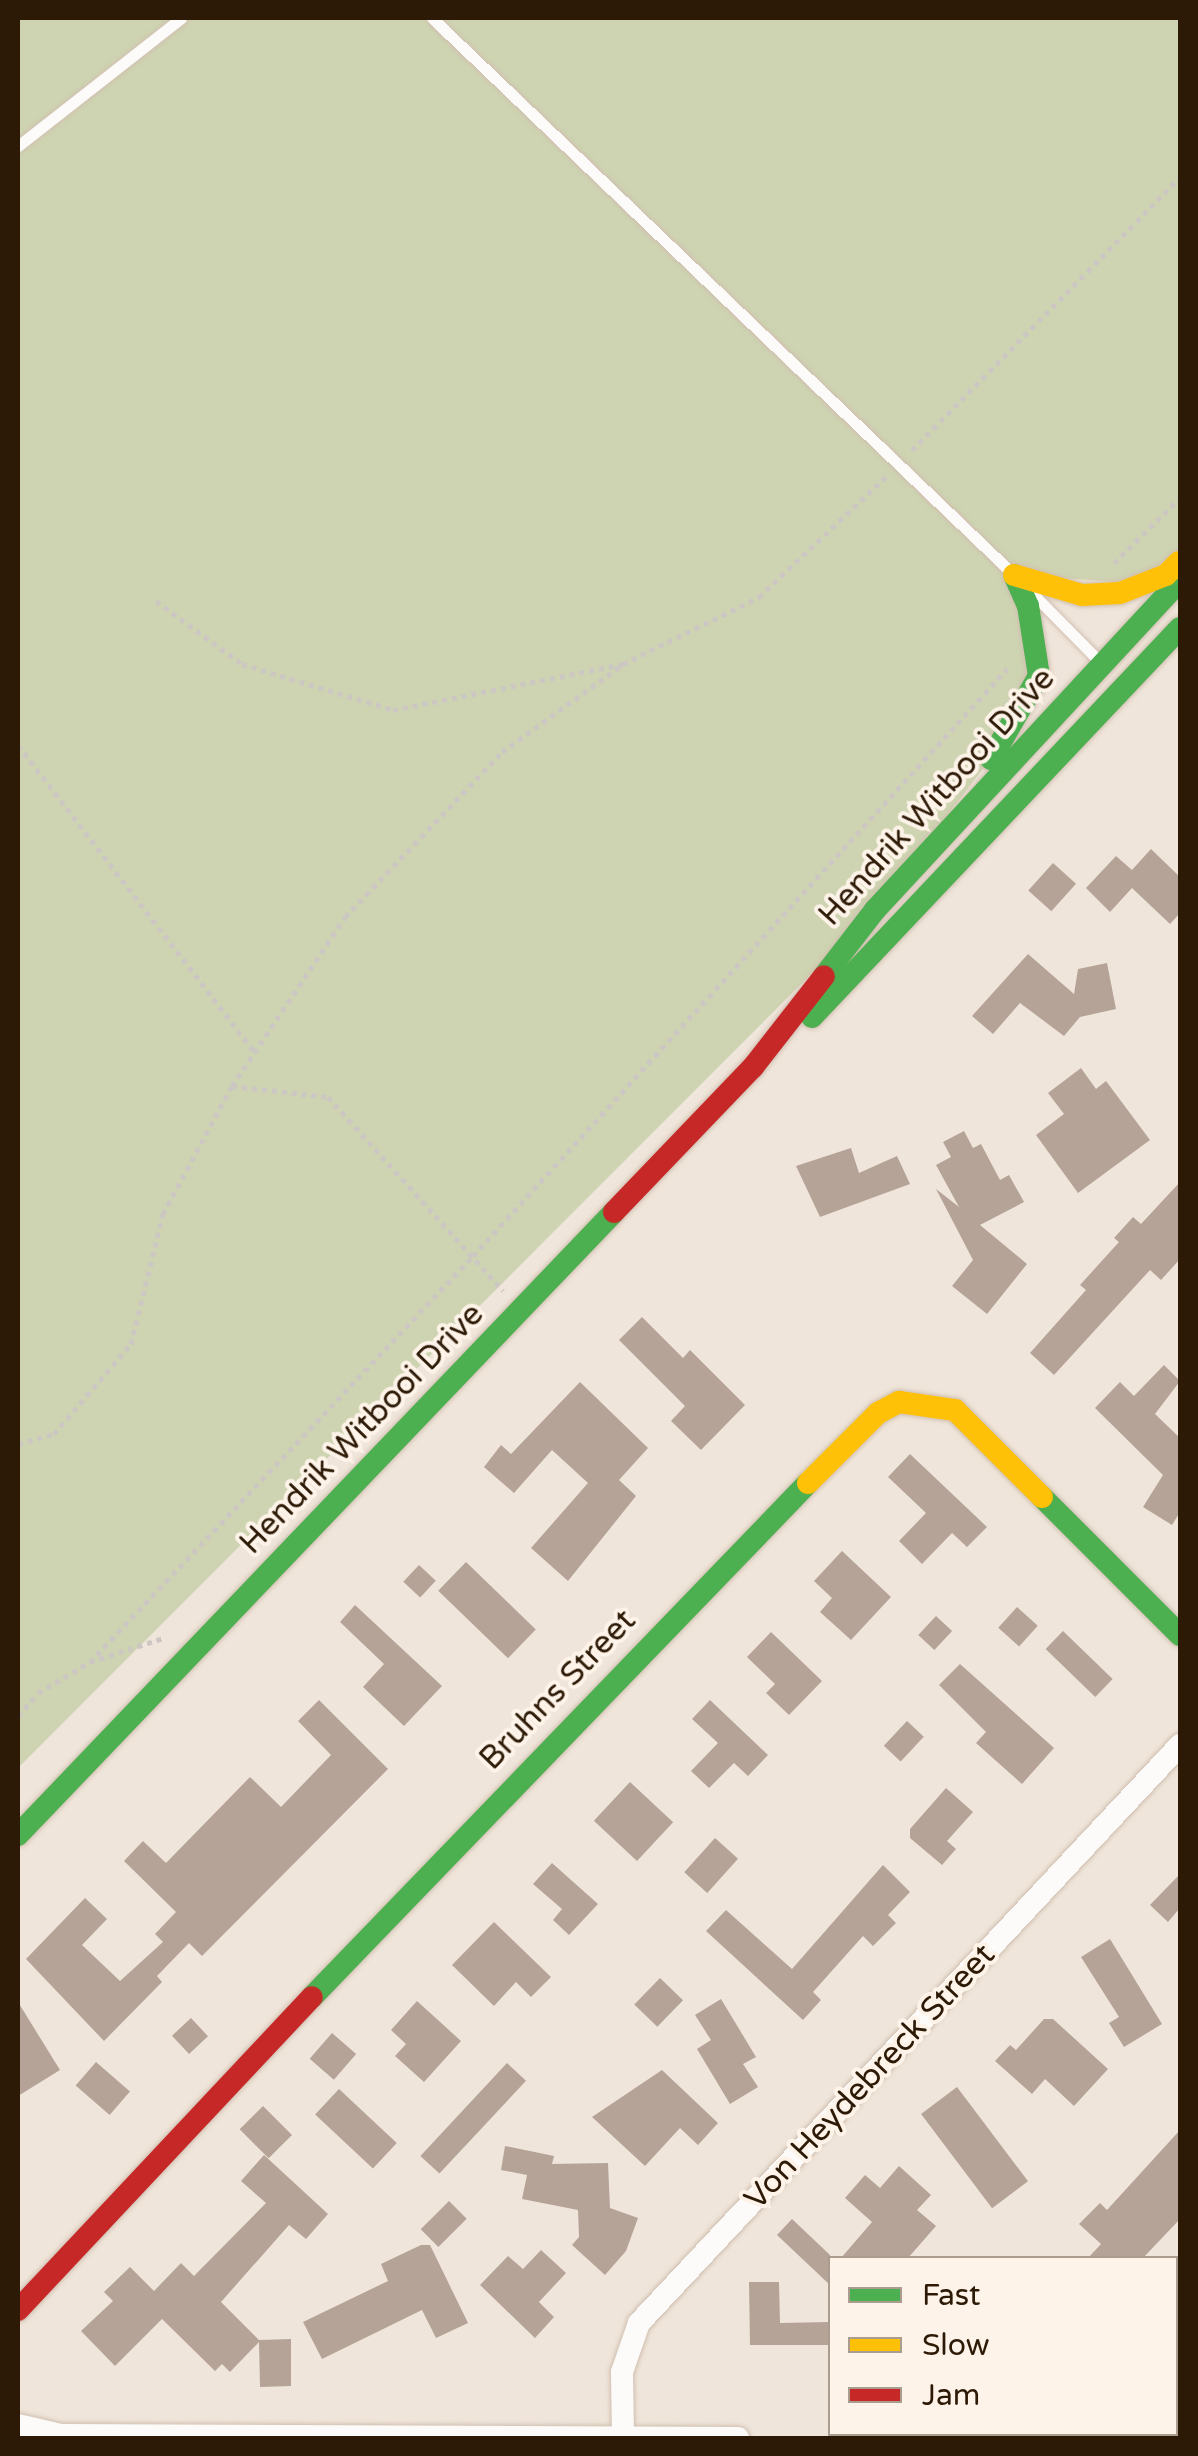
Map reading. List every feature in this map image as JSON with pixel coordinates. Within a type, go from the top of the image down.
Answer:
[{"type":"main road","points":[[1014,575],[1082,595],[1147,584],[1180,560]]},
{"type":"main road","points":[[875,910],[1012,732],[1039,676],[1035,640],[1014,575]]},
{"type":"main road","name":"Hendrik Witbooi Drive","points":[[753,1067],[875,910],[1180,581]]},
{"type":"main road","name":"Hendrik Witbooi Drive","points":[[18,1834],[753,1067],[886,944],[1180,628]]},
{"type":"main road","name":"Bruhns Street","points":[[18,2310],[548,1745],[878,1413],[900,1402],[956,1410],[1180,1635]]},
{"type":"street","name":"Von Heydebreck Street","points":[[624,2437],[622,2372],[640,2323],[1180,1745]]},
{"type":"street","points":[[18,2425],[61,2434],[738,2438]]},
{"type":"lane","points":[[18,146],[182,18]]},
{"type":"lane","points":[[432,18],[1126,685]]},
{"type":"path","points":[[18,1444],[54,1434],[131,1344],[162,1214],[232,1086],[344,917],[432,818],[502,752],[623,664],[759,597],[825,542],[1180,177]]},
{"type":"path","points":[[1082,595],[1180,498]]},
{"type":"path","points":[[156,601],[242,664],[393,710],[623,664]]},
{"type":"path","points":[[90,1662],[473,1256],[1035,640]]},
{"type":"path","points":[[18,745],[255,1053]]},
{"type":"path","points":[[232,1086],[328,1097],[520,1311]]},
{"type":"path","points":[[18,1716],[38,1693],[90,1662],[170,1634]]},
{"type":"green space","points":[[18,18],[1180,18],[1180,560],[1147,584],[1015,575],[1039,653],[1011,732],[875,910],[18,1768]]},
{"type":"building","points":[[1151,849],[1180,877],[1180,913],[1170,924],[1132,888],[1110,912],[1086,888],[1116,856],[1132,870]]},
{"type":"building","points":[[1053,863],[1076,884],[1051,911],[1028,890]]},
{"type":"building","points":[[1028,954],[1074,994],[1078,969],[1107,963],[1116,1009],[1080,1017],[1064,1036],[1020,1003],[993,1034],[972,1016]]},
{"type":"building","points":[[1081,1068],[1096,1089],[1106,1081],[1150,1140],[1078,1193],[1036,1135],[1064,1114],[1048,1093]]},
{"type":"building","points":[[964,1131],[973,1148],[981,1144],[1000,1180],[1009,1175],[1024,1202],[980,1225],[1027,1264],[987,1314],[952,1286],[973,1260],[936,1189],[959,1207],[936,1165],[951,1157],[943,1142]]},
{"type":"building","points":[[851,1148],[859,1173],[897,1156],[910,1184],[820,1217],[796,1166]]},
{"type":"building","points":[[1180,1182],[1180,1259],[1161,1280],[1150,1270],[1054,1375],[1030,1353],[1086,1290],[1080,1285],[1119,1242],[1114,1238],[1133,1217],[1141,1224]]},
{"type":"building","points":[[642,1317],[683,1358],[690,1350],[745,1405],[701,1450],[671,1421],[685,1406],[619,1340]]},
{"type":"building","points":[[1164,1365],[1180,1381],[1155,1414],[1180,1438],[1180,1512],[1172,1525],[1143,1507],[1163,1475],[1095,1408],[1120,1382],[1134,1396]]},
{"type":"building","points":[[580,1382],[648,1448],[619,1480],[636,1496],[568,1581],[531,1548],[588,1483],[552,1450],[514,1493],[484,1467],[501,1445],[511,1454]]},
{"type":"building","points":[[910,1454],[987,1527],[967,1547],[952,1533],[922,1564],[899,1541],[926,1513],[888,1477]]},
{"type":"building","points":[[842,1551],[891,1597],[851,1640],[820,1612],[832,1598],[814,1581]]},
{"type":"building","points":[[466,1562],[536,1629],[508,1658],[438,1591]]},
{"type":"building","points":[[419,1565],[436,1581],[420,1598],[403,1582]]},
{"type":"building","points":[[355,1605],[442,1686],[404,1726],[363,1687],[384,1664],[340,1622]]},
{"type":"building","points":[[1017,1607],[1038,1626],[1019,1647],[998,1628]]},
{"type":"building","points":[[936,1616],[952,1631],[934,1650],[918,1635]]},
{"type":"building","points":[[1063,1631],[1113,1679],[1095,1697],[1046,1649]]},
{"type":"building","points":[[771,1632],[822,1681],[789,1715],[766,1693],[775,1684],[747,1657]]},
{"type":"building","points":[[960,1664],[1054,1748],[1022,1784],[976,1743],[986,1732],[939,1685]]},
{"type":"building","points":[[319,1700],[388,1769],[202,1956],[189,1943],[157,1976],[162,1982],[104,2041],[26,1959],[85,1898],[107,1919],[82,1945],[120,1981],[163,1942],[155,1934],[176,1912],[124,1861],[143,1841],[166,1863],[250,1777],[281,1807],[331,1755],[298,1721]]},
{"type":"building","points":[[710,1700],[768,1755],[748,1776],[734,1763],[709,1788],[691,1771],[718,1743],[692,1719]]},
{"type":"building","points":[[907,1721],[924,1737],[901,1762],[884,1746]]},
{"type":"building","points":[[630,1782],[673,1822],[637,1861],[594,1821]]},
{"type":"building","points":[[946,1788],[973,1812],[947,1841],[956,1849],[942,1865],[910,1838],[910,1829]]},
{"type":"building","points":[[715,1838],[738,1859],[707,1893],[684,1872]]},
{"type":"building","points":[[552,1863],[598,1904],[569,1935],[553,1920],[562,1909],[533,1884]]},
{"type":"building","points":[[883,1865],[910,1892],[888,1915],[896,1923],[873,1946],[863,1936],[813,1992],[821,2000],[803,2020],[706,1931],[726,1910],[792,1969]]},
{"type":"building","points":[[1180,1874],[1180,1908],[1168,1922],[1150,1905]]},
{"type":"building","points":[[494,1922],[551,1977],[531,1997],[516,1982],[494,2006],[452,1965]]},
{"type":"building","points":[[1110,1939],[1162,2024],[1124,2047],[1109,2023],[1119,2017],[1081,1957]]},
{"type":"building","points":[[660,1978],[683,2000],[657,2027],[634,2005]]},
{"type":"building","points":[[721,1999],[756,2057],[743,2064],[758,2087],[730,2104],[697,2049],[711,2040],[695,2015]]},
{"type":"building","points":[[417,2001],[461,2041],[424,2082],[395,2056],[406,2044],[391,2030]]},
{"type":"building","points":[[18,2002],[60,2070],[18,2096]]},
{"type":"building","points":[[191,2018],[208,2036],[189,2054],[172,2036]]},
{"type":"building","points":[[1044,2019],[1053,2019],[1108,2069],[1074,2106],[1045,2079],[1032,2094],[995,2061],[1010,2045],[1016,2050]]},
{"type":"building","points":[[332,2033],[356,2054],[334,2080],[310,2059]]},
{"type":"building","points":[[96,2062],[130,2092],[110,2115],[76,2085]]},
{"type":"building","points":[[507,2063],[526,2081],[439,2174],[420,2156]]},
{"type":"building","points":[[662,2070],[718,2123],[698,2145],[680,2128],[645,2166],[592,2117]]},
{"type":"building","points":[[957,2087],[1028,2181],[992,2208],[921,2114]]},
{"type":"building","points":[[339,2089],[397,2143],[373,2168],[315,2115]]},
{"type":"building","points":[[263,2106],[292,2135],[269,2158],[240,2129]]},
{"type":"building","points":[[1180,2130],[1180,2219],[1145,2256],[1090,2256],[1101,2244],[1079,2224],[1100,2203],[1107,2210]]},
{"type":"building","points":[[505,2146],[554,2156],[552,2164],[608,2163],[610,2208],[638,2218],[626,2251],[605,2275],[572,2245],[579,2237],[578,2210],[522,2199],[527,2175],[501,2170]]},
{"type":"building","points":[[264,2155],[328,2214],[306,2239],[289,2225],[221,2302],[259,2340],[291,2339],[291,2386],[260,2387],[259,2342],[230,2372],[222,2364],[215,2371],[162,2319],[115,2366],[81,2331],[113,2301],[104,2292],[130,2267],[154,2291],[181,2263],[194,2276],[266,2203],[241,2181]]},
{"type":"building","points":[[899,2166],[931,2195],[917,2210],[936,2226],[910,2256],[843,2256],[872,2222],[845,2198],[865,2175],[880,2188]]},
{"type":"building","points":[[449,2201],[467,2219],[438,2247],[421,2229]]},
{"type":"building","points":[[792,2219],[830,2255],[828,2283],[777,2235]]},
{"type":"building","points":[[421,2245],[430,2245],[468,2323],[436,2338],[422,2310],[322,2359],[303,2322],[388,2281],[381,2264]]},
{"type":"building","points":[[541,2250],[566,2273],[539,2302],[554,2317],[535,2338],[480,2285],[508,2256],[523,2269]]},
{"type":"building","points":[[749,2282],[779,2282],[780,2323],[828,2322],[828,2345],[750,2345]]},
{"type":"traffic: fast","points":[[991,759],[1039,676],[1028,606],[1014,575]]},
{"type":"traffic: fast","points":[[824,976],[875,910],[1180,581]]},
{"type":"traffic: fast","points":[[812,1017],[1180,628]]},
{"type":"traffic: fast","points":[[18,1835],[614,1212]]},
{"type":"traffic: fast","points":[[312,1997],[808,1483]]},
{"type":"traffic: fast","points":[[1042,1497],[1180,1635]]},
{"type":"traffic: slow","points":[[1014,575],[1082,595],[1120,593],[1166,575],[1179,562]]},
{"type":"traffic: slow","points":[[808,1483],[878,1413],[899,1402],[955,1410],[1042,1497]]},
{"type":"traffic: jam","points":[[614,1212],[753,1067],[824,976]]},
{"type":"traffic: jam","points":[[18,2310],[312,1997]]}]
